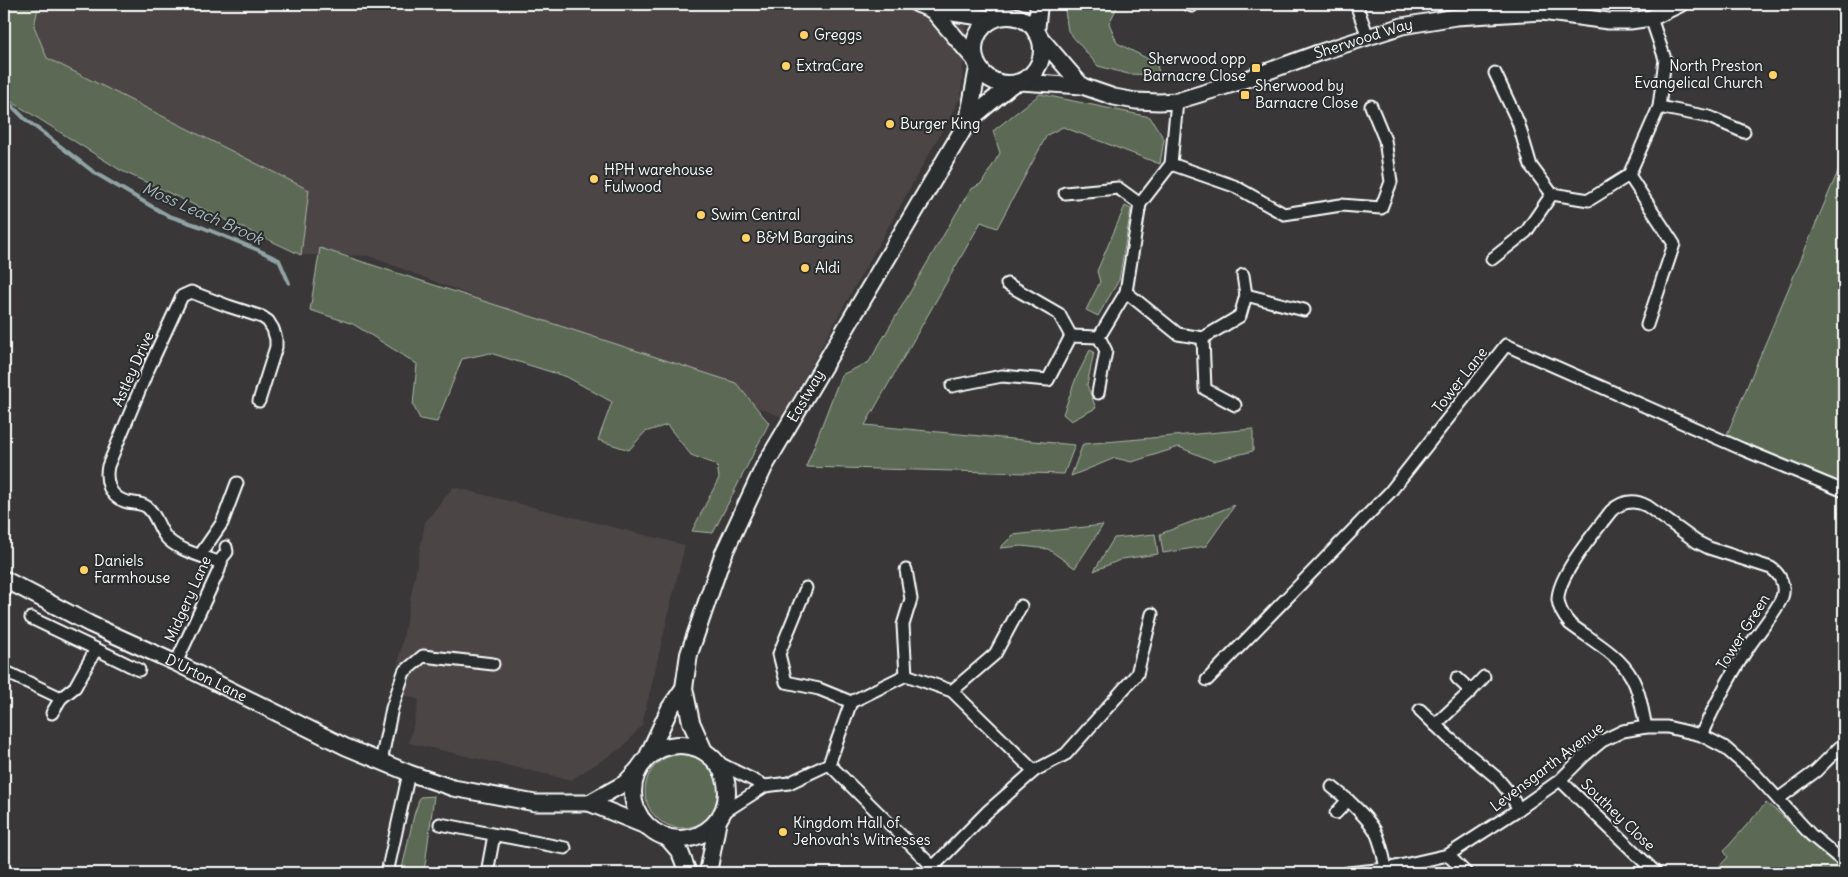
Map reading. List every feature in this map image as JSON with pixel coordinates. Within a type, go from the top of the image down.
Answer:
[{"type":"main road","points":[[1017,4],[986,24],[979,32],[973,50],[977,64],[984,75],[1002,84],[1016,83],[1029,77],[1039,63],[1041,46],[1037,33],[1039,4]]},
{"type":"main road","points":[[998,18],[1020,18],[1028,23],[1037,33]]},
{"type":"main road","name":"Eastway","points":[[968,121],[977,64]]},
{"type":"main road","name":"Eastway","points":[[709,756],[691,722],[684,688],[689,654],[723,555],[764,467],[968,121],[1016,83]]},
{"type":"main road","name":"Eastway","points":[[643,763],[670,708],[684,688]]},
{"type":"main road","points":[[708,873],[720,817],[726,801],[727,786],[723,773],[709,756],[689,746],[674,745],[660,749],[643,763],[635,779],[633,792],[635,805],[640,817],[648,827],[667,837],[678,839],[690,838],[710,828],[720,817]]},
{"type":"main road","points":[[667,837],[680,852],[688,873]]},
{"type":"street","points":[[917,4],[932,10],[998,18]]},
{"type":"street","points":[[1356,4],[1368,37]]},
{"type":"street","name":"Sherwood Way","points":[[1016,83],[1082,86],[1114,97],[1136,101],[1177,101],[1233,84],[1318,53],[1402,26],[1456,17],[1543,8],[1608,21],[1630,21],[1651,18],[1680,4]]},
{"type":"street","points":[[932,10],[977,64]]},
{"type":"street","points":[[1495,73],[1518,122],[1531,166],[1552,194],[1589,200],[1628,175],[1659,107],[1664,59],[1651,18]]},
{"type":"street","points":[[1037,33],[1082,86]]},
{"type":"street","points":[[1099,337],[1126,292],[1140,204],[1171,164],[1177,101]]},
{"type":"street","points":[[1171,164],[1234,186],[1284,214],[1341,204],[1381,208],[1391,182],[1385,140],[1370,106]]},
{"type":"street","points":[[1659,107],[1709,118],[1744,132]]},
{"type":"street","points":[[1628,175],[1674,244],[1647,326]]},
{"type":"street","points":[[1065,193],[1118,188],[1140,204]]},
{"type":"street","points":[[1492,259],[1526,232],[1552,194]]},
{"type":"street","points":[[1126,292],[1178,334],[1203,338],[1240,316],[1246,295],[1243,274]]},
{"type":"street","points":[[1007,284],[1059,314],[1071,336]]},
{"type":"street","name":"Astley Drive","points":[[221,562],[200,556],[174,544],[166,538],[152,512],[145,505],[117,498],[111,492],[106,475],[108,466],[147,372],[182,296],[186,293],[191,292],[262,317],[268,321],[273,329],[276,347],[259,401]]},
{"type":"street","points":[[1246,295],[1304,310]]},
{"type":"street","points":[[1071,336],[1099,337]]},
{"type":"street","points":[[952,386],[1002,376],[1048,380],[1071,336]]},
{"type":"street","points":[[1098,393],[1106,351],[1099,337]]},
{"type":"street","points":[[1203,338],[1205,389],[1235,405]]},
{"type":"street","name":"Tower Lane","points":[[1206,680],[1390,492],[1506,345],[1742,449],[1844,491]]},
{"type":"street","points":[[200,556],[222,523],[237,483]]},
{"type":"street","name":"Tower Green","points":[[1646,727],[1640,699],[1632,678],[1618,659],[1570,624],[1564,617],[1558,600],[1564,576],[1611,510],[1616,506],[1629,502],[1648,506],[1684,534],[1709,548],[1771,568],[1776,572],[1783,585],[1782,598],[1749,646],[1713,709],[1701,736]]},
{"type":"street","name":"Midgery Lane","points":[[176,663],[227,552],[226,547]]},
{"type":"street","points":[[906,570],[911,599],[903,625],[906,675]]},
{"type":"street","name":"D'Urton Lane","points":[[6,585],[176,663],[346,747],[409,773],[454,788],[535,803],[589,803],[648,827]]},
{"type":"street","points":[[806,588],[779,654],[786,682],[819,689],[851,702]]},
{"type":"street","points":[[952,691],[995,654],[1021,606]]},
{"type":"street","points":[[828,764],[919,854],[930,871],[987,812],[1034,770],[1066,754],[1137,674],[1152,614]]},
{"type":"street","points":[[31,618],[140,670]]},
{"type":"street","points":[[52,713],[61,698],[75,687],[96,650]]},
{"type":"street","points":[[381,762],[392,708],[404,672],[423,656],[493,664]]},
{"type":"street","points":[[4,671],[61,698]]},
{"type":"street","points":[[720,817],[765,786],[789,783],[828,764],[851,702],[906,675],[952,691],[1034,770]]},
{"type":"street","points":[[1435,725],[1484,677]]},
{"type":"street","points":[[1457,678],[1471,691]]},
{"type":"street","points":[[1420,710],[1497,778],[1519,810]]},
{"type":"street","name":"Levensgarth Avenue","points":[[1348,873],[1386,869],[1448,855],[1519,810],[1560,780],[1602,741],[1623,731],[1646,727],[1667,727],[1701,736],[1718,744],[1737,757],[1811,835],[1844,862]]},
{"type":"street","points":[[1778,799],[1816,770],[1844,742]]},
{"type":"street","points":[[709,756],[765,786]]},
{"type":"street","name":"D'Urton Lane","points":[[589,803],[625,783],[643,763]]},
{"type":"street","points":[[387,873],[409,773]]},
{"type":"street","name":"Southey Close","points":[[1560,780],[1655,873]]},
{"type":"street","points":[[1332,787],[1367,818],[1377,833],[1386,869]]},
{"type":"street","points":[[1336,813],[1348,800]]},
{"type":"street","points":[[440,824],[565,848]]},
{"type":"street","points":[[487,873],[494,835]]},
{"type":"street","points":[[1448,855],[1466,873]]},
{"type":"shaded area","points":[[39,4],[983,4],[966,19],[961,97],[782,417],[369,256],[301,255],[309,190],[47,58],[34,26]]},
{"type":"shaded area","points":[[453,487],[685,545],[642,725],[623,747],[571,780],[409,743],[419,700],[393,691],[425,522]]},
{"type":"green space","points":[[4,4],[39,4],[34,26],[47,58],[309,190],[301,255],[120,170],[9,100],[4,92]]},
{"type":"green space","points":[[1064,4],[1119,4],[1109,23],[1117,43],[1156,63],[1160,75],[1128,74],[1098,66],[1068,31]]},
{"type":"green space","points":[[1040,94],[1150,117],[1164,139],[1160,164],[1063,127],[1047,135],[997,228],[981,222],[865,425],[1075,445],[1064,474],[806,467],[841,375],[869,362],[970,190],[982,183],[1000,153],[993,131]]},
{"type":"green space","points":[[1844,157],[1844,487],[1725,439]]},
{"type":"green space","points":[[1125,206],[1131,209],[1119,280],[1098,316],[1086,310],[1100,282],[1097,271]]},
{"type":"green space","points":[[320,248],[736,383],[769,423],[713,533],[692,531],[719,478],[717,465],[691,455],[667,425],[645,432],[629,450],[598,440],[612,402],[567,377],[490,353],[462,359],[437,422],[420,419],[413,405],[417,364],[353,324],[310,310]]},
{"type":"green space","points":[[1090,350],[1094,352],[1087,385],[1096,408],[1071,421],[1063,414],[1076,378]]},
{"type":"green space","points":[[1253,429],[1253,451],[1213,461],[1179,447],[1132,462],[1115,458],[1071,476],[1083,444]]},
{"type":"green space","points":[[1235,505],[1206,546],[1163,553],[1160,534]]},
{"type":"green space","points":[[1103,525],[1075,568],[1048,549],[1022,546],[1000,548],[1013,535]]},
{"type":"green space","points":[[1155,534],[1158,554],[1122,559],[1094,571],[1114,538]]},
{"type":"green space","points":[[682,754],[696,757],[708,765],[716,777],[719,791],[716,805],[708,817],[696,825],[682,828],[668,825],[656,817],[648,805],[645,791],[648,777],[656,765],[668,757]]},
{"type":"green space","points":[[434,796],[424,873],[401,873],[420,797]]},
{"type":"green space","points":[[1766,803],[1844,870],[1844,873],[1713,873],[1728,857],[1724,851]]},
{"type":"waterway","name":"Moss Leach Brook","points":[[4,98],[25,119],[95,173],[151,206],[169,216],[199,226],[279,260],[289,283]]},
{"type":"place","name":"Greggs","points":[[804,35]]},
{"type":"place","name":"ExtraCare","points":[[786,66]]},
{"type":"place","name":"Sherwood opp Barnacre Close","points":[[1256,68]]},
{"type":"place","name":"North Preston Evangelical Church","points":[[1773,75]]},
{"type":"place","name":"Sherwood by Barnacre Close","points":[[1245,95]]},
{"type":"place","name":"Burger King","points":[[890,124]]},
{"type":"place","name":"HPH warehouse Fulwood","points":[[594,179]]},
{"type":"place","name":"Swim Central","points":[[701,215]]},
{"type":"place","name":"B&M Bargains","points":[[746,238]]},
{"type":"place","name":"Aldi","points":[[805,268]]},
{"type":"place","name":"Daniels Farmhouse","points":[[84,570]]},
{"type":"place","name":"Kingdom Hall of Jehovah's Witnesses","points":[[783,832]]}]
